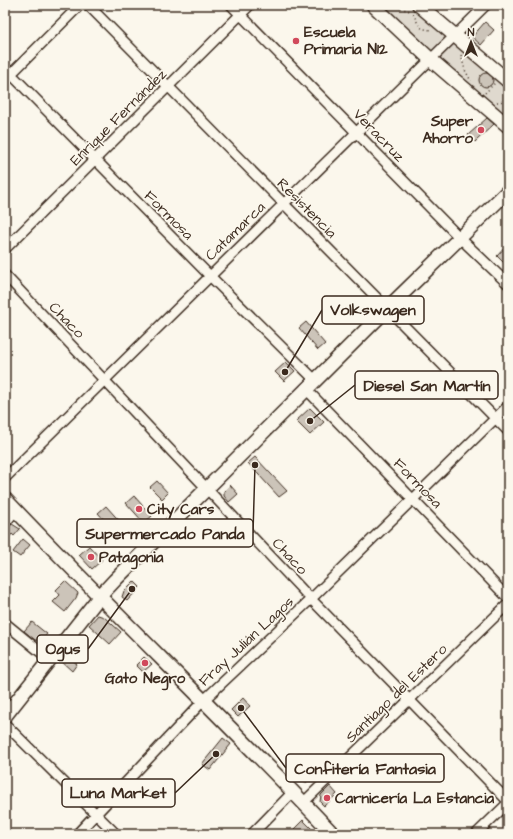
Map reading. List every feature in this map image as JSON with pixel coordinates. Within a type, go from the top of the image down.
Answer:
[{"type":"main road","points":[[373,5],[430,59],[508,126]]},
{"type":"main road","points":[[419,5],[505,80]]},
{"type":"main road","points":[[5,716],[49,659],[114,580],[208,489],[311,384],[508,191]]},
{"type":"main road","points":[[5,499],[204,700],[333,834]]},
{"type":"street","points":[[7,74],[80,5]]},
{"type":"street","name":"Resistencia","points":[[88,5],[508,431]]},
{"type":"street","name":"Veracruz","points":[[231,5],[460,238],[508,284]]},
{"type":"street","name":"Enrique Fernández","points":[[5,248],[250,5]]},
{"type":"street","name":"Catamarca","points":[[5,478],[486,5]]},
{"type":"street","name":"Formosa","points":[[7,74],[210,276],[311,384],[414,499],[508,598]]},
{"type":"street","name":"Chaco","points":[[5,275],[311,599],[508,802]]},
{"type":"street","name":"Fray Julián Lagos","points":[[77,834],[204,700],[311,599],[508,406]]},
{"type":"street","points":[[5,523],[16,510]]},
{"type":"street","name":"Santiago del Estero","points":[[303,802],[508,604]]},
{"type":"street","points":[[5,623],[49,659]]},
{"type":"street","points":[[5,724],[116,834]]},
{"type":"street","points":[[252,834],[293,792]]},
{"type":"street","points":[[476,834],[508,802]]},
{"type":"path","points":[[485,93],[505,80]]},
{"type":"path","points":[[498,103],[507,101],[508,94]]},
{"type":"shaded area","points":[[373,5],[419,5],[508,81],[508,126]]},
{"type":"building","points":[[485,22],[494,30],[481,45],[472,37]]},
{"type":"building","points":[[483,73],[489,73],[493,77],[493,83],[489,87],[483,87],[479,83],[479,77]]},
{"type":"building","name":"Super Ahorro","points":[[487,118],[494,124],[475,142],[468,135]]},
{"type":"building","points":[[508,244],[508,267],[497,256]]},
{"type":"building","points":[[306,322],[325,344],[318,350],[299,328]]},
{"type":"building","points":[[286,362],[295,371],[284,381],[275,372]]},
{"type":"building","points":[[310,408],[324,422],[310,435],[296,421]]},
{"type":"building","points":[[255,457],[287,491],[279,497],[248,463]]},
{"type":"building","points":[[157,481],[168,493],[162,499],[150,487]]},
{"type":"building","points":[[230,485],[238,494],[229,502],[224,496],[224,491]]},
{"type":"building","name":"City Cars","points":[[134,496],[152,516],[144,523],[126,503]]},
{"type":"building","points":[[106,506],[132,535],[124,542],[98,513]]},
{"type":"building","points":[[12,524],[20,529],[14,536],[12,534],[5,542],[5,529]]},
{"type":"building","points":[[23,539],[30,545],[20,557],[13,552]]},
{"type":"building","name":"Patagonia","points":[[89,546],[102,560],[92,569],[79,555]]},
{"type":"building","points":[[65,581],[78,593],[65,612],[53,602],[60,595],[56,590]]},
{"type":"building","points":[[134,581],[140,587],[127,601],[122,597],[124,591]]},
{"type":"building","points":[[98,615],[104,617],[121,632],[110,644],[89,625]]},
{"type":"building","points":[[32,622],[47,634],[42,640],[35,640],[24,631]]},
{"type":"building","points":[[66,655],[77,664],[72,671],[61,661]]},
{"type":"building","points":[[144,657],[152,664],[143,672],[136,665]]},
{"type":"building","points":[[243,698],[250,706],[238,717],[231,710]]},
{"type":"building","points":[[223,738],[231,744],[210,770],[202,764]]},
{"type":"building","points":[[298,765],[310,778],[305,784],[292,771]]},
{"type":"building","name":"Carnicería La Estancia","points":[[330,786],[337,794],[324,806],[320,802],[321,795]]},
{"type":"building","points":[[303,820],[317,834],[289,834]]},
{"type":"place","name":"Escuela Primaria N12","points":[[296,41]]},
{"type":"place","name":"Super Ahorro","points":[[481,130]]},
{"type":"place","name":"Volkswagen","points":[[285,372]]},
{"type":"place","name":"Diesel San Martín","points":[[310,421]]},
{"type":"place","name":"Supermercado Panda","points":[[255,465]]},
{"type":"place","name":"City Cars","points":[[139,509]]},
{"type":"place","name":"Patagonia","points":[[91,557]]},
{"type":"place","name":"Ogus","points":[[132,589]]},
{"type":"place","name":"Gato Negro","points":[[145,663]]},
{"type":"place","name":"Confitería Fantasia","points":[[241,708]]},
{"type":"place","name":"Luna Market","points":[[216,754]]},
{"type":"place","name":"Carnicería La Estancia","points":[[327,798]]}]
